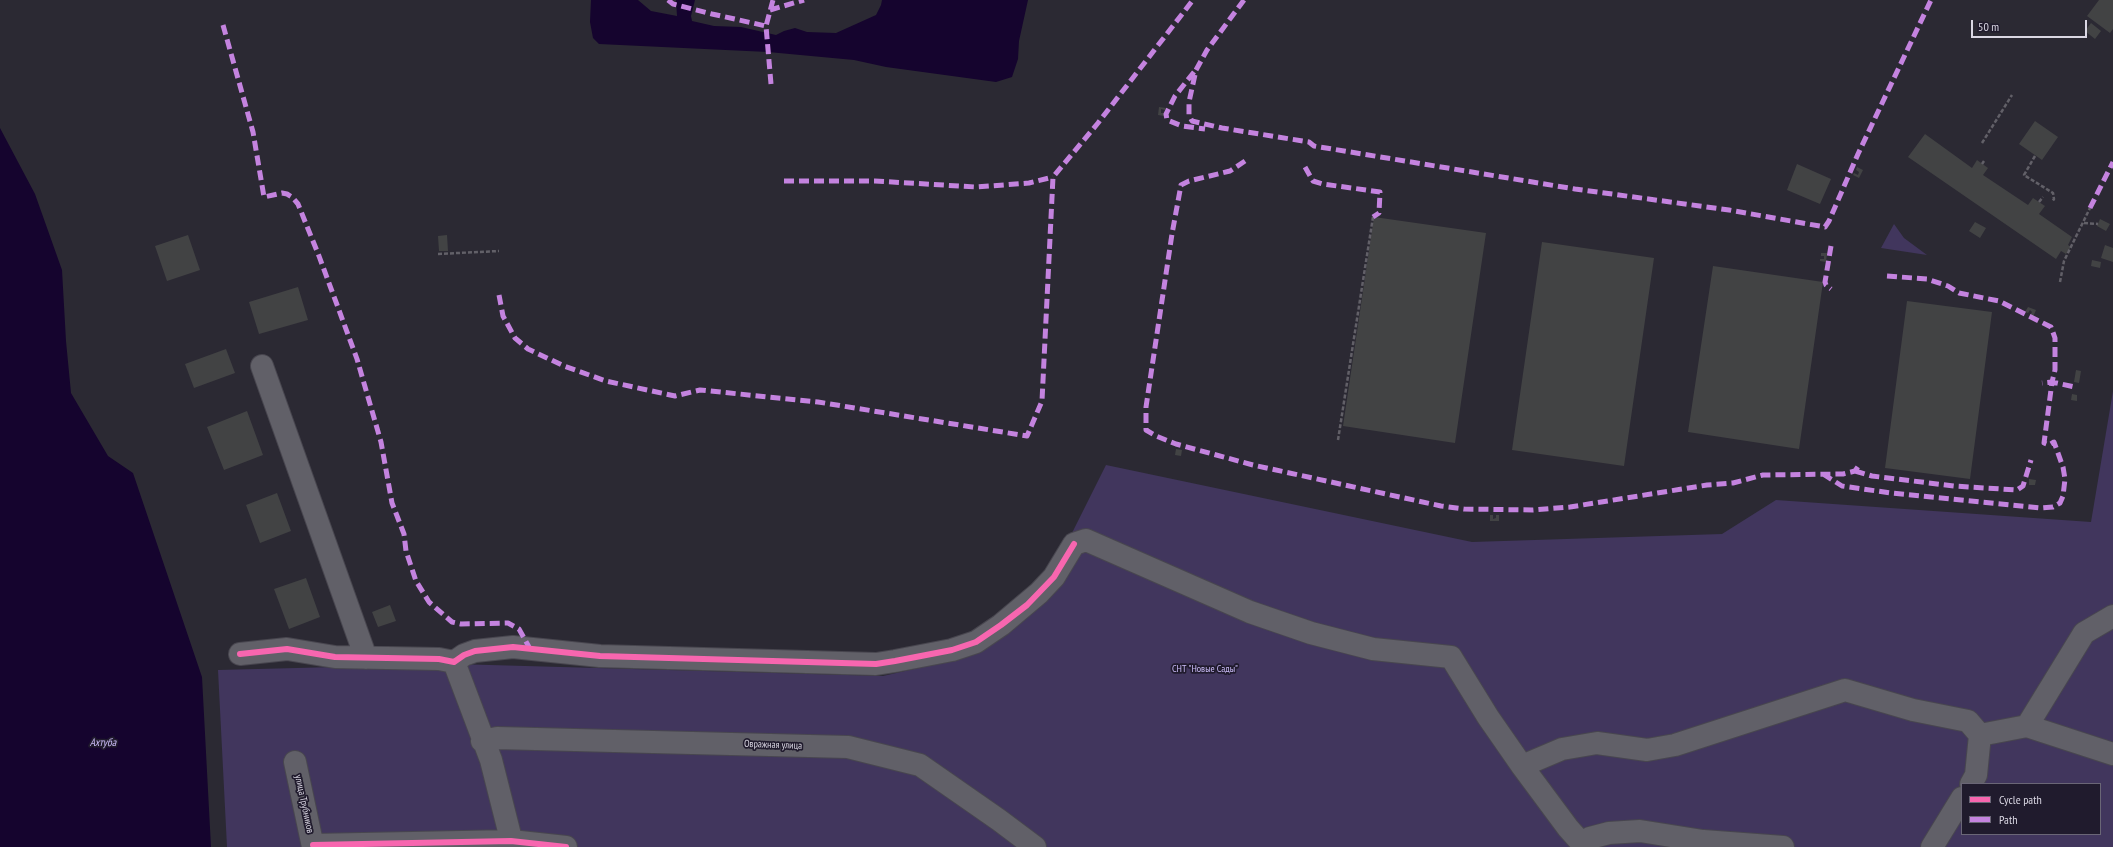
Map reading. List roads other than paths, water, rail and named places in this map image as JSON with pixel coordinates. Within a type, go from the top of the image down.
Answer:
[{"type":"street","points":[[262,366],[366,658]]},
{"type":"street","points":[[240,654],[287,649],[335,657],[439,659],[454,662],[464,655],[474,651],[513,647],[608,656],[876,664],[952,650],[976,642],[1027,605],[1049,583],[1074,544],[1079,540],[1086,540],[1250,612],[1311,633],[1373,649],[1451,657],[1488,717],[1522,766],[1583,845],[1590,838],[1609,833],[1640,831],[1703,841],[1783,847]]},
{"type":"street","points":[[2028,726],[2084,633],[2113,616]]},
{"type":"street","points":[[454,662],[482,741],[491,760],[512,844]]},
{"type":"street","points":[[1522,766],[1562,749],[1597,742],[1647,750],[1675,745],[1844,690],[1913,710],[1968,721],[1980,736],[1976,775],[1972,783]]},
{"type":"street","points":[[1980,736],[2028,726],[2113,754]]},
{"type":"street","name":"Овражная улица","points":[[482,741],[497,738],[848,747],[920,765],[999,820],[1034,847]]},
{"type":"street","name":"улица Трубников","points":[[295,762],[313,846]]},
{"type":"street","points":[[1932,847],[1961,800]]},
{"type":"street","points":[[313,846],[512,844],[566,847]]},
{"type":"water","points":[[591,0],[638,0],[651,11],[677,16],[676,0],[695,0],[691,16],[692,21],[714,26],[741,27],[776,35],[795,28],[807,32],[836,33],[876,15],[882,0],[1028,0],[1019,41],[1018,59],[1012,77],[996,82],[886,67],[854,60],[768,52],[599,44],[593,38],[590,22]]},
{"type":"water","name":"Ахтуба","points":[[0,128],[35,194],[62,270],[71,393],[108,456],[133,473],[202,677],[211,847],[0,847]]},
{"type":"park label","name":"СНТ \"Новые Сады\"","points":[[1205,669]]}]
